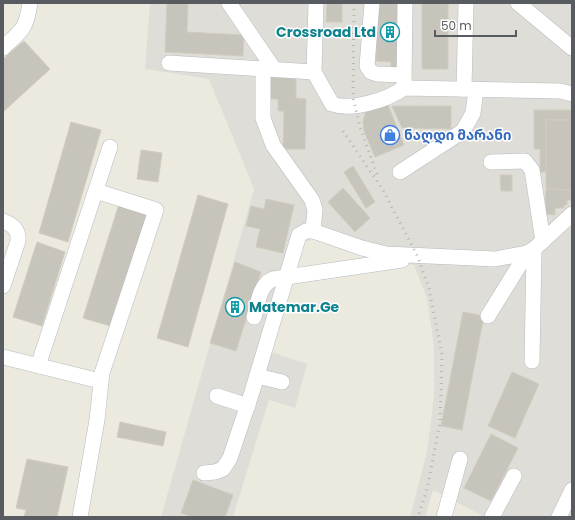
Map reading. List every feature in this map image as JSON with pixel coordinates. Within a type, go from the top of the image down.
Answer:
[{"type":"street","points":[[3,48],[21,31],[27,22],[30,3]]},
{"type":"street","points":[[230,3],[268,69],[263,118],[273,145],[312,200],[315,210],[313,231]]},
{"type":"street","points":[[313,3],[314,72],[332,104],[338,106],[355,106],[400,86]]},
{"type":"street","points":[[372,3],[367,66],[371,72],[400,86],[560,91],[572,94]]},
{"type":"street","points":[[400,86],[405,3]]},
{"type":"street","points":[[400,172],[463,132],[473,114],[470,89],[466,3]]},
{"type":"street","points":[[518,3],[572,48]]},
{"type":"street","points":[[169,63],[314,72]]},
{"type":"street","points":[[38,366],[110,147]]},
{"type":"street","points":[[492,162],[526,161],[532,170],[535,247],[532,361]]},
{"type":"street","points":[[80,517],[97,420],[100,381],[156,210],[96,190]]},
{"type":"street","points":[[488,316],[535,247],[572,214]]},
{"type":"street","points":[[3,222],[15,228],[18,234],[18,242],[3,286]]},
{"type":"street","points":[[204,473],[215,472],[223,469],[230,458],[250,399],[299,235],[306,231],[313,231],[362,248],[386,254],[414,256],[495,259],[535,247]]},
{"type":"street","points":[[254,317],[262,287],[267,282],[286,276],[391,262],[414,256]]},
{"type":"street","points":[[3,357],[100,381]]},
{"type":"street","points":[[257,376],[282,382]]},
{"type":"street","points":[[217,396],[250,399]]},
{"type":"street","points":[[444,517],[460,459]]},
{"type":"street","points":[[492,517],[514,476]]},
{"type":"street","points":[[559,517],[572,490]]},
{"type":"shaded area","points":[[150,3],[572,3],[572,517],[485,517],[433,490],[425,517],[410,517],[427,452],[434,396],[434,346],[427,298],[414,265],[377,260],[313,239],[305,242],[271,352],[307,364],[295,408],[269,400],[233,517],[161,517],[254,189],[209,79],[145,69]]},
{"type":"building","points":[[167,3],[188,3],[187,32],[244,35],[243,56],[165,52]]},
{"type":"building","points":[[327,3],[342,3],[342,22],[326,22]]},
{"type":"building","name":"Crossroad Ltd","points":[[378,3],[403,3],[401,68],[391,67],[391,62],[376,61]]},
{"type":"building","points":[[422,3],[448,3],[448,69],[422,69]]},
{"type":"building","points":[[24,41],[50,69],[3,112],[3,59]]},
{"type":"building","points":[[269,77],[296,78],[296,98],[306,99],[305,149],[283,149],[284,111],[278,111],[278,99],[268,99]]},
{"type":"building","points":[[381,105],[388,105],[404,145],[375,157],[364,131],[363,121],[366,111]]},
{"type":"building","points":[[392,106],[451,106],[451,129],[402,128]]},
{"type":"building","points":[[534,110],[572,110],[572,120],[546,120],[546,172],[540,172],[540,149],[534,149]]},
{"type":"building","points":[[546,120],[572,120],[572,190],[546,189]]},
{"type":"building","points":[[71,122],[101,130],[68,242],[39,233]]},
{"type":"building","points":[[141,150],[162,153],[158,182],[137,179]]},
{"type":"building","points":[[353,166],[375,202],[366,208],[344,172]]},
{"type":"building","points":[[500,175],[512,175],[512,191],[501,191]]},
{"type":"building","points":[[343,188],[370,218],[355,232],[328,202]]},
{"type":"building","points":[[546,189],[571,190],[571,200],[567,200],[567,205],[564,205],[564,208],[555,208],[555,215],[545,214]]},
{"type":"building","points":[[198,195],[228,204],[188,347],[157,338]]},
{"type":"building","points":[[266,199],[294,205],[283,253],[256,247],[260,229],[246,226],[251,206],[264,209]]},
{"type":"building","points":[[119,204],[149,213],[114,327],[83,318]]},
{"type":"building","points":[[37,242],[65,252],[42,326],[13,317]]},
{"type":"building","name":"Matemar.Ge","points":[[235,262],[261,272],[236,351],[210,343]]},
{"type":"building","points":[[463,312],[484,316],[462,430],[441,426]]},
{"type":"building","points":[[512,372],[539,384],[515,438],[488,426]]},
{"type":"building","points":[[120,422],[166,432],[163,446],[117,437]]},
{"type":"building","points":[[491,434],[518,448],[491,501],[464,488]]},
{"type":"building","points":[[27,459],[68,467],[57,517],[24,517],[26,510],[16,508]]},
{"type":"building","points":[[193,480],[233,495],[225,517],[193,517],[181,513]]},
{"type":"railway","points":[[354,3],[353,97],[360,127],[378,177]]},
{"type":"railway","points":[[343,131],[383,190],[418,257],[429,289],[442,355],[440,423],[427,489],[418,517]]},
{"type":"place","name":"Crossroad Ltd","points":[[390,32]]},
{"type":"place","name":"ნაღდი მარანი","points":[[390,135]]},
{"type":"place","name":"Matemar.Ge","points":[[235,307]]}]
